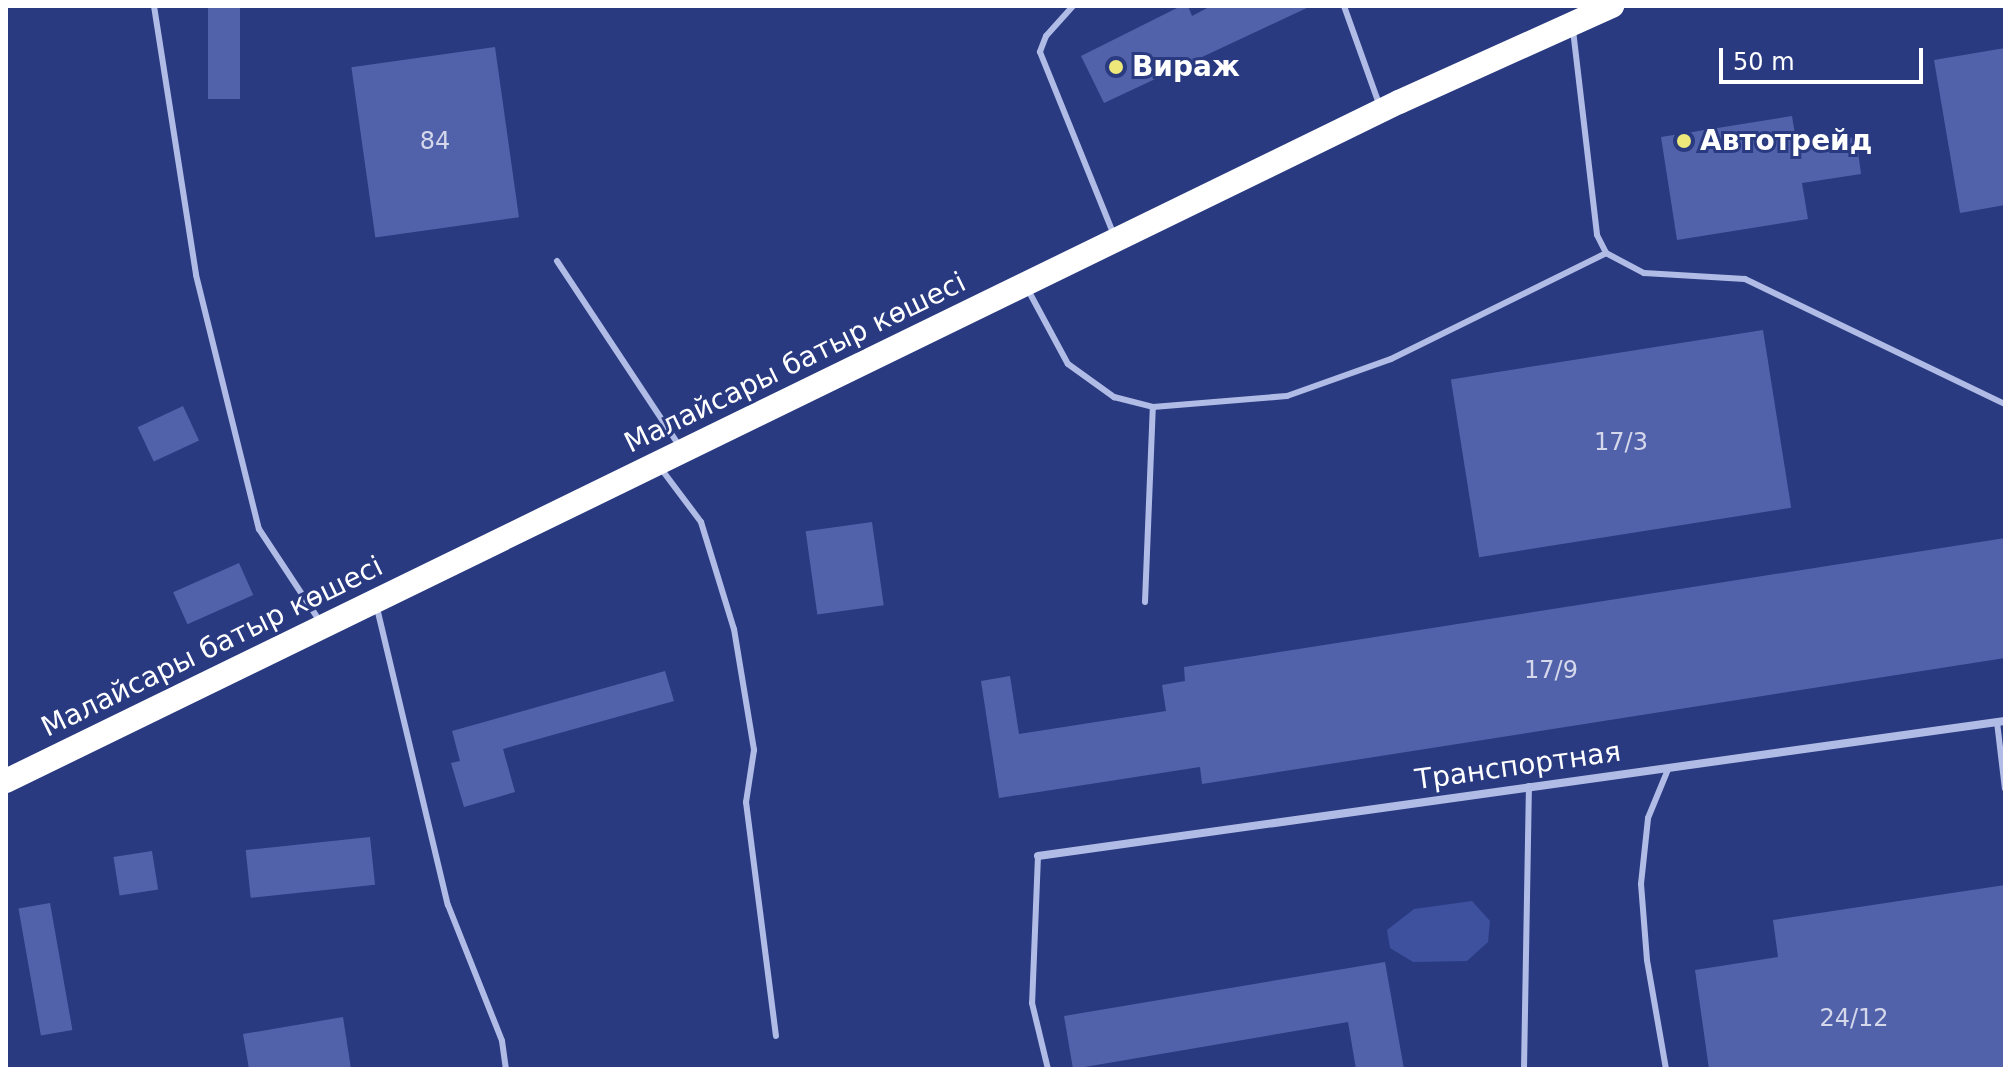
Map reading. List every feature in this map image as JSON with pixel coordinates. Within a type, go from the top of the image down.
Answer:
[{"type":"highway","name":"Малайсары батыр көшесі","points":[[6,781],[1382,111],[1612,6]]},
{"type":"street","name":"Транспортная","points":[[1038,856],[2001,722]]},
{"type":"lane","points":[[154,6],[196,275],[259,529],[323,627]]},
{"type":"lane","points":[[1073,6],[1046,36],[1040,52],[1116,240]]},
{"type":"lane","points":[[1344,6],[1382,111]]},
{"type":"lane","points":[[1573,24],[1597,235],[1606,253],[1644,273],[1745,279],[2005,404]]},
{"type":"lane","points":[[1025,284],[1068,364],[1114,397],[1153,407],[1287,396],[1391,359],[1606,253]]},
{"type":"lane","points":[[557,261],[683,451]]},
{"type":"lane","points":[[1145,602],[1153,407]]},
{"type":"lane","points":[[657,464],[701,522],[734,629],[754,750],[746,802],[776,1036]]},
{"type":"lane","points":[[376,601],[448,905],[502,1041],[506,1069]]},
{"type":"lane","points":[[2001,722],[2005,789]]},
{"type":"lane","points":[[1666,1069],[1647,960],[1641,884],[1648,818],[1669,767]]},
{"type":"lane","points":[[1524,1069],[1529,786]]},
{"type":"lane","points":[[1038,856],[1032,1003],[1048,1069]]},
{"type":"shaded area","points":[[1472,901],[1490,921],[1488,942],[1467,961],[1413,962],[1390,948],[1387,930],[1414,909]]},
{"type":"building","points":[[208,6],[240,6],[240,99],[208,99]]},
{"type":"building","points":[[1181,6],[1188,6],[1192,16],[1211,6],[1311,6],[1104,103],[1081,56]]},
{"type":"building","points":[[495,47],[519,217],[375,238],[351,67]]},
{"type":"building","points":[[2005,48],[2005,205],[1960,213],[1934,60]]},
{"type":"building","points":[[1792,116],[1797,146],[1856,137],[1861,174],[1802,183],[1808,219],[1677,240],[1661,137]]},
{"type":"building","points":[[1763,330],[1791,508],[1479,557],[1451,379]]},
{"type":"building","points":[[183,406],[199,440],[154,462],[138,427]]},
{"type":"building","points":[[872,522],[884,605],[817,615],[806,531]]},
{"type":"building","points":[[2005,538],[2005,658],[1202,784],[1200,767],[999,798],[981,681],[1010,676],[1019,734],[1166,711],[1162,685],[1185,681],[1184,667]]},
{"type":"building","points":[[239,563],[253,595],[187,624],[173,592]]},
{"type":"building","points":[[665,671],[674,701],[503,749],[515,792],[464,807],[451,763],[460,761],[452,731]]},
{"type":"building","points":[[370,837],[375,885],[251,898],[246,850]]},
{"type":"building","points":[[152,851],[158,890],[120,896],[113,857]]},
{"type":"building","points":[[2005,885],[2005,1069],[1709,1069],[1695,970],[1778,957],[1773,920]]},
{"type":"building","points":[[50,903],[72,1030],[41,1036],[18,909]]},
{"type":"building","points":[[1385,962],[1404,1069],[1356,1069],[1348,1022],[1073,1069],[1064,1016]]},
{"type":"building","points":[[343,1017],[351,1069],[249,1069],[243,1034]]},
{"type":"place","name":"Вираж","points":[[1116,67]]},
{"type":"place","name":"Автотрейд","points":[[1684,141]]}]
